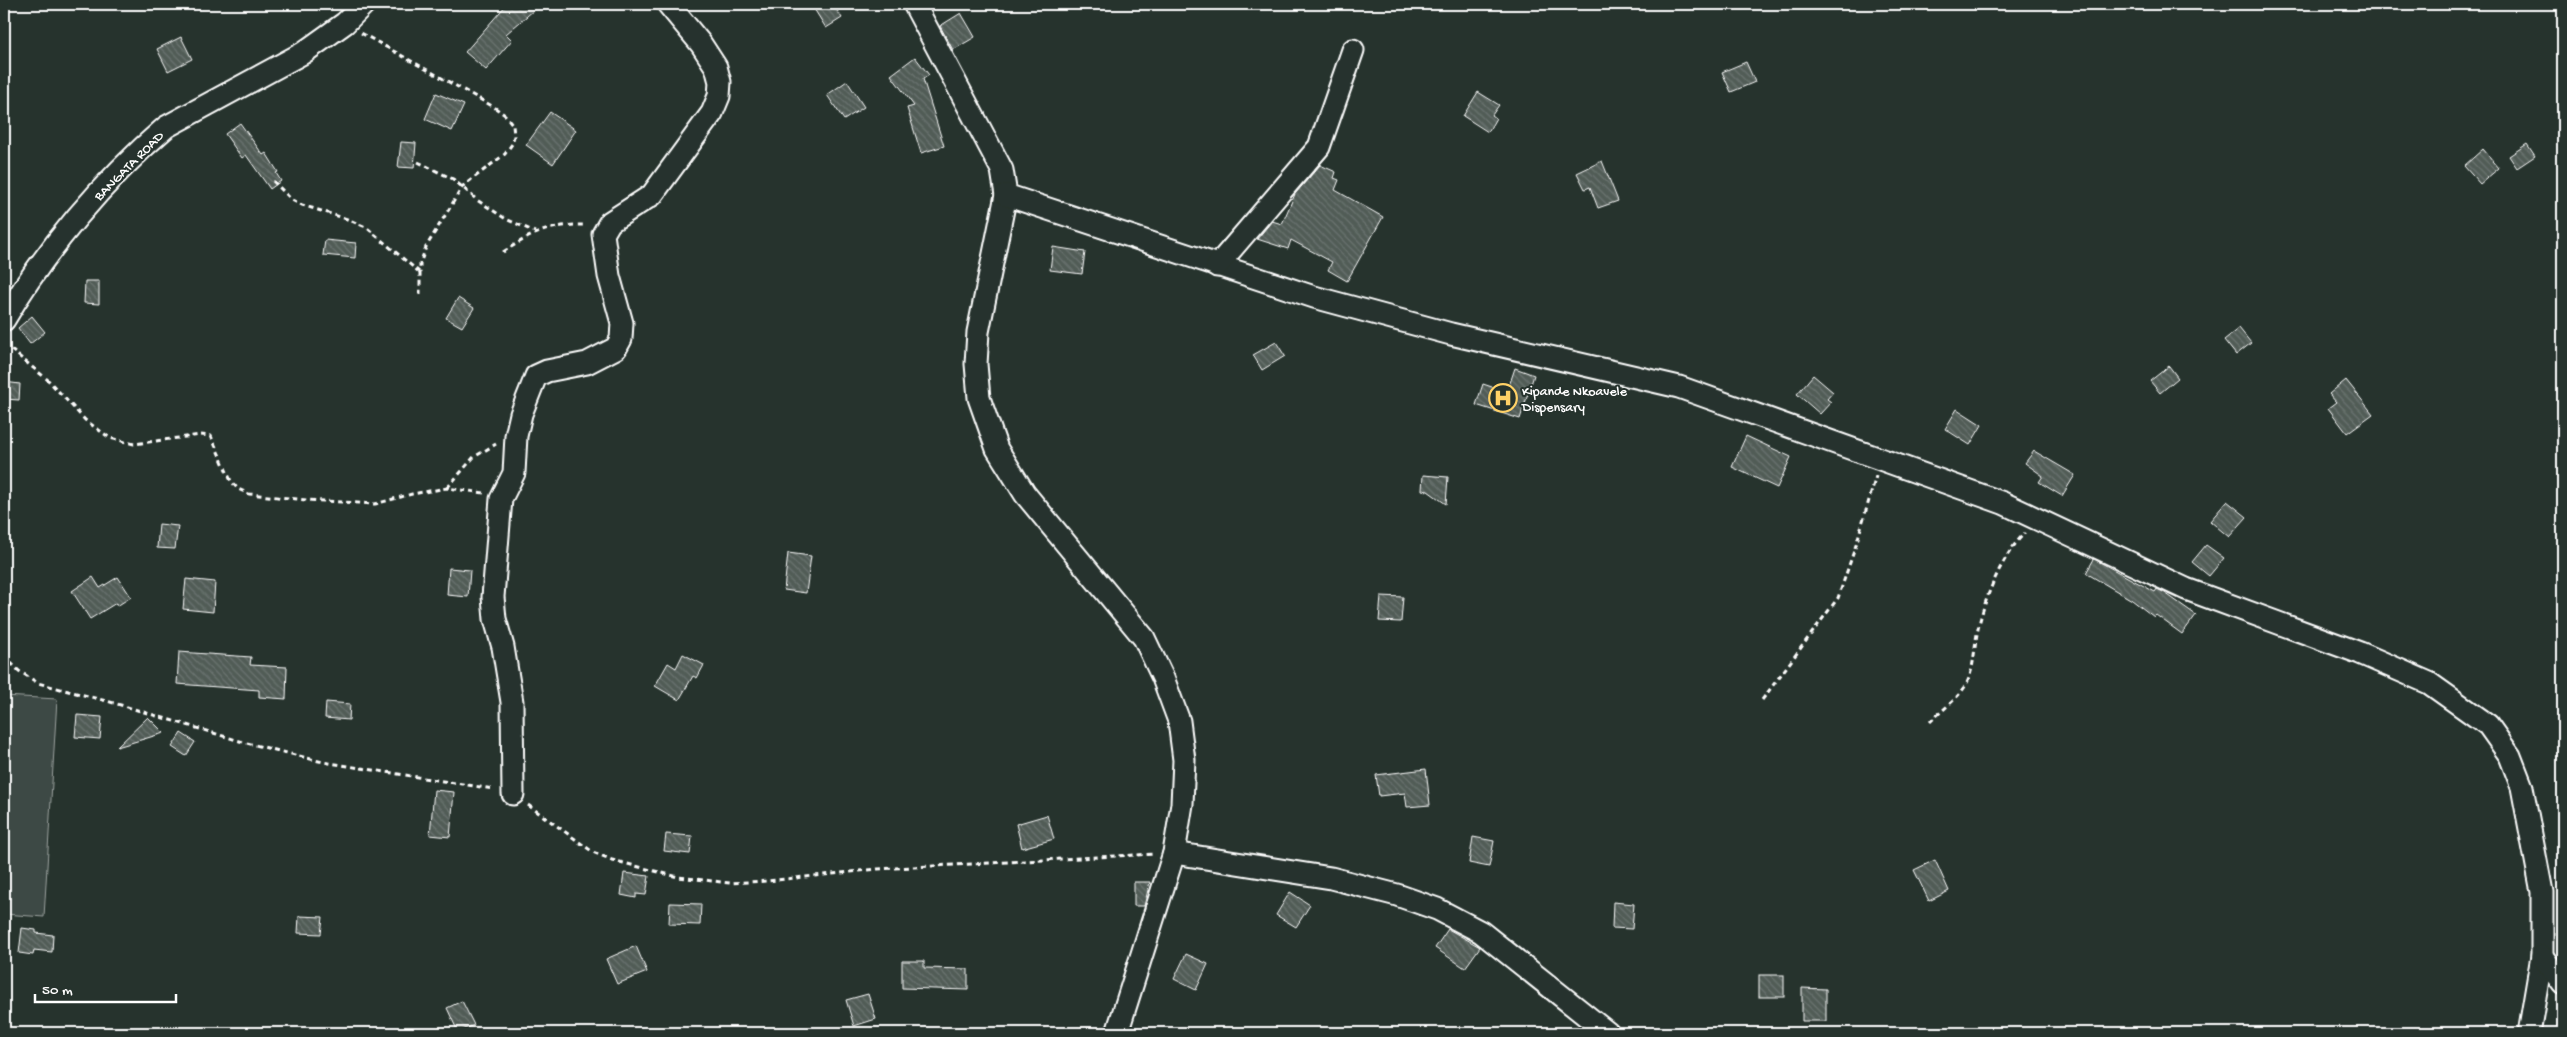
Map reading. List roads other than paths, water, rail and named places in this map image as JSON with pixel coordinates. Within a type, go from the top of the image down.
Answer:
[{"type":"street","name":"BANGATA ROAD","points":[[4,320],[21,290],[101,189],[151,140],[166,127],[303,53],[345,23],[364,4]]},
{"type":"street","points":[[513,794],[512,702],[503,647],[495,619],[493,597],[501,499],[514,473],[516,436],[521,414],[536,376],[546,371],[587,363],[616,348],[621,339],[622,323],[609,276],[603,234],[604,229],[610,222],[652,195],[716,106],[720,82],[716,66],[701,44],[668,4]]},
{"type":"street","points":[[914,4],[962,98],[992,147],[1002,170],[1006,195],[978,332],[976,364],[979,398],[997,449],[1025,494],[1144,638],[1163,678],[1179,721],[1184,760],[1182,804],[1174,853],[1117,1033]]},
{"type":"street","points":[[1217,266],[1319,147],[1353,50]]},
{"type":"street","points":[[1006,195],[1314,297],[1451,334],[1679,387],[2003,503],[2186,589],[2360,652],[2429,683],[2488,726],[2510,756],[2522,787],[2542,892],[2542,956],[2529,1033]]},
{"type":"street","points":[[1174,853],[1331,878],[1397,895],[1437,909],[1481,932],[1608,1033]]},
{"type":"street","points":[[2542,956],[2563,984]]},
{"type":"place","name":"Kipande Nkoavele Dispensary","points":[[1503,398]]}]
